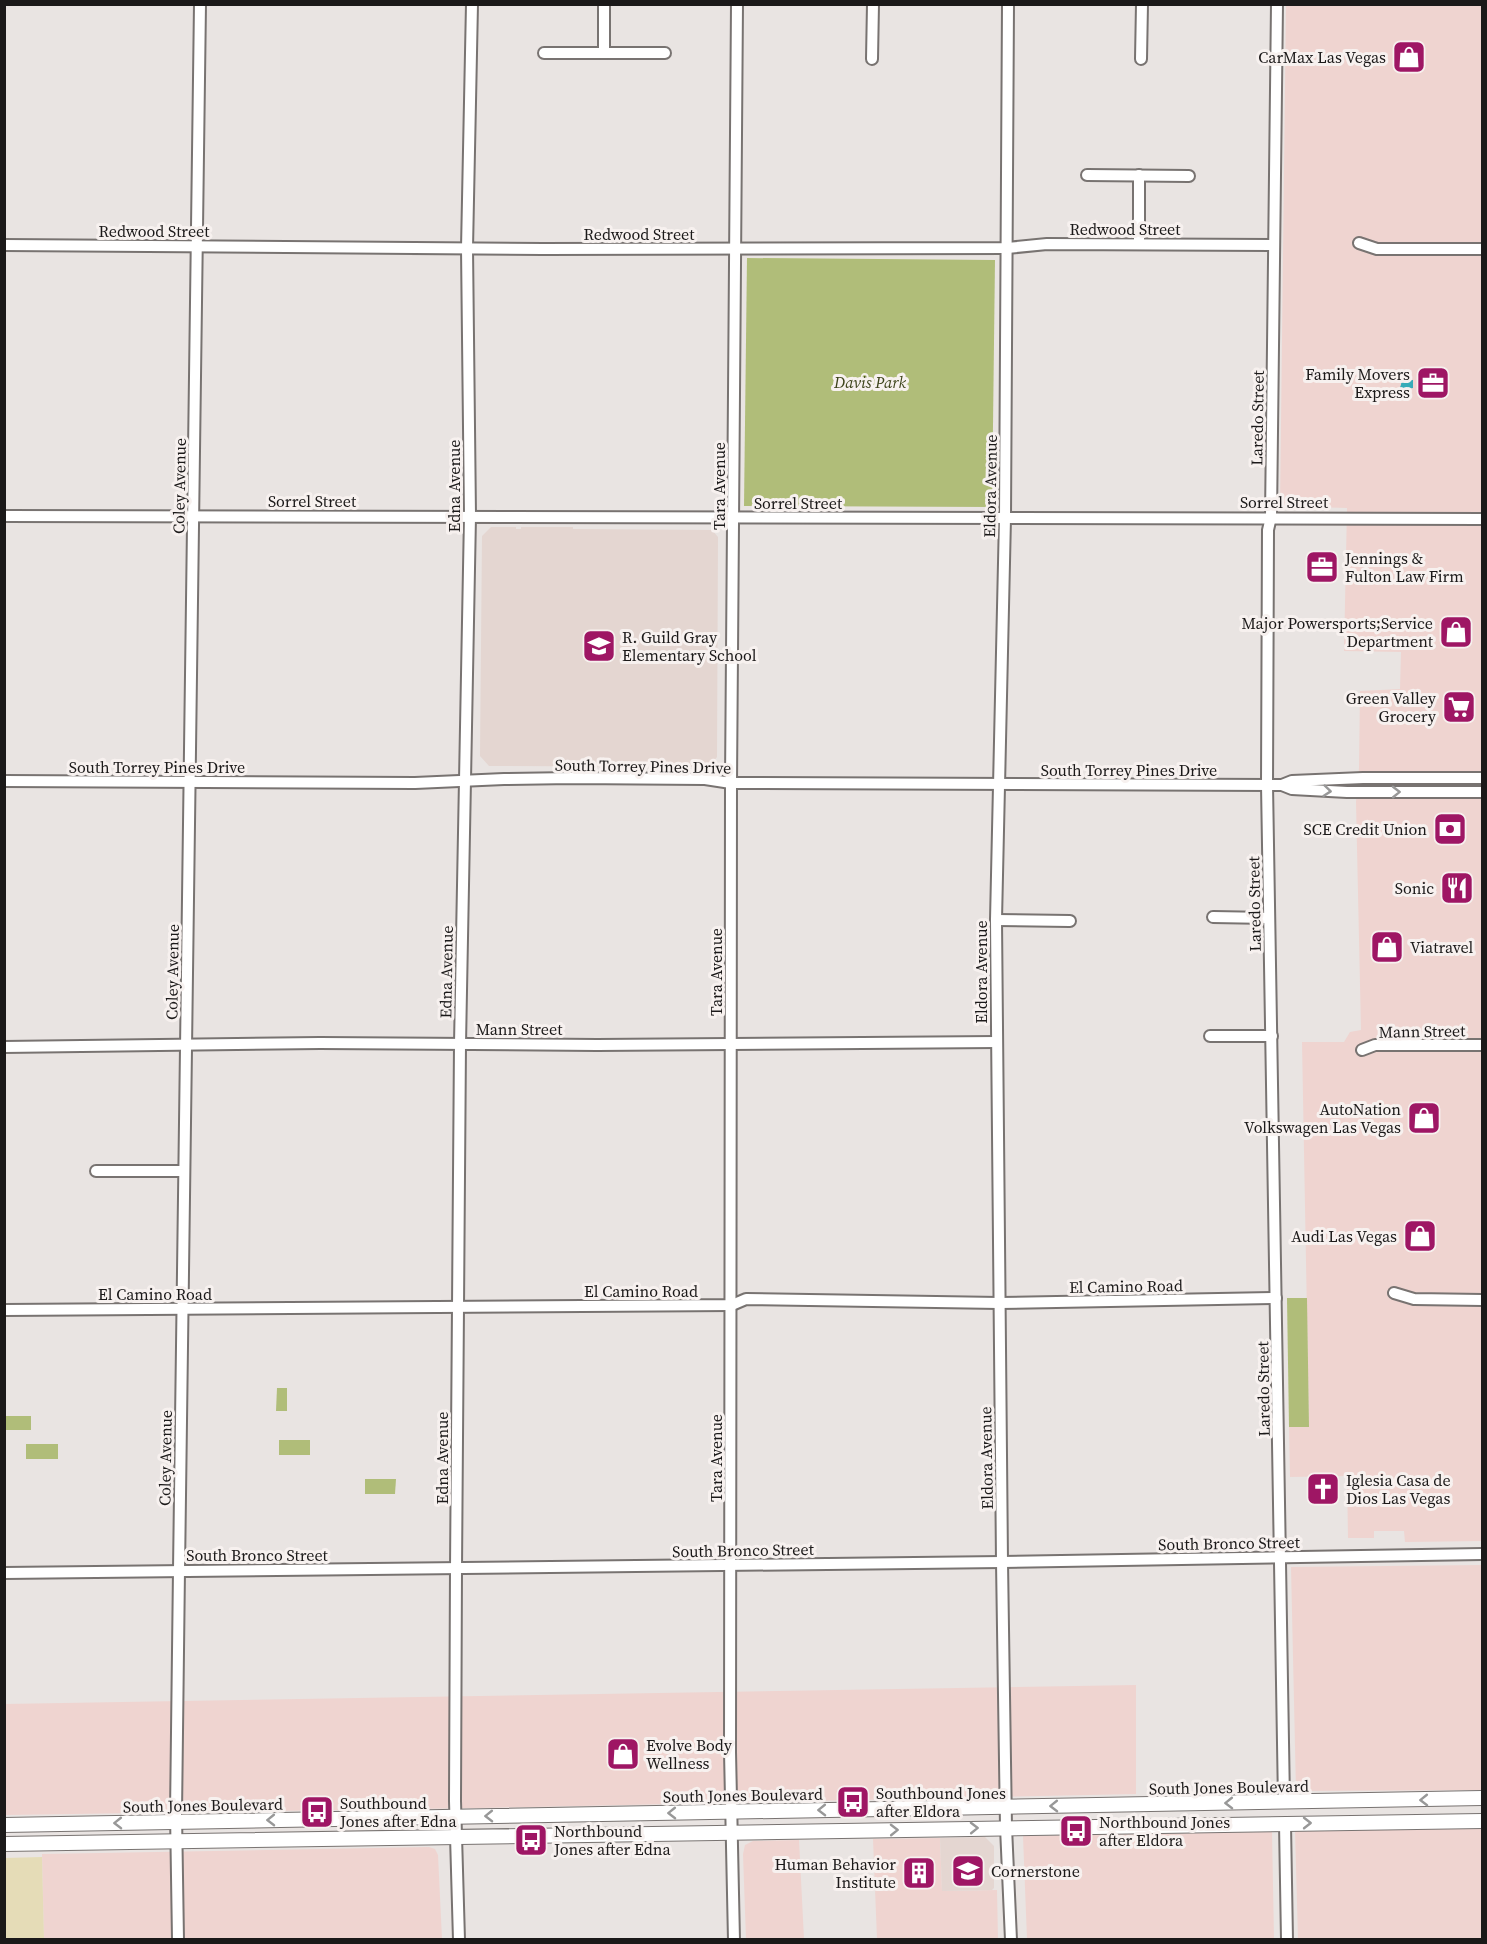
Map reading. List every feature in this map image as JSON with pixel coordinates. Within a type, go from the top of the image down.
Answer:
[{"type":"main road","name":"South Jones Boulevard","points":[[4,1825],[1482,1798]]},
{"type":"main road","points":[[1227,1824],[1254,1812],[1275,1811],[1284,1803]]},
{"type":"main road","points":[[4,1844],[1482,1821]]},
{"type":"street","name":"Coley Avenue","points":[[178,1940],[176,1822],[200,4]]},
{"type":"street","name":"Edna Avenue","points":[[459,1940],[456,1836],[456,1569],[460,1044],[470,516],[467,248],[472,4]]},
{"type":"street","points":[[604,4],[604,53]]},
{"type":"street","name":"Tara Avenue","points":[[734,1940],[730,1833],[731,783],[737,4]]},
{"type":"street","points":[[872,59],[873,4]]},
{"type":"street","name":"Eldora Avenue","points":[[1008,4],[1005,518],[996,920],[1002,1562],[1006,1827],[1011,1940]]},
{"type":"street","points":[[1141,59],[1142,4]]},
{"type":"street","name":"Laredo Street","points":[[1277,4],[1271,517],[1268,530],[1267,785],[1284,1803]]},
{"type":"street","points":[[544,53],[665,53]]},
{"type":"street","points":[[1087,175],[1189,176]]},
{"type":"street","points":[[1139,175],[1139,244]]},
{"type":"street","name":"Redwood Street","points":[[4,245],[467,248],[1007,248],[1047,243],[1274,245]]},
{"type":"street","points":[[1359,243],[1377,249],[1482,249]]},
{"type":"street","name":"Sorrel Street","points":[[4,516],[1482,519]]},
{"type":"street","name":"South Torrey Pines Drive","points":[[4,781],[415,783],[504,778],[572,778],[705,779],[731,783],[1281,785],[1292,781],[1363,778],[1482,778]]},
{"type":"street","points":[[1363,778],[1363,792]]},
{"type":"street","name":"South Torrey Pines Drive","points":[[1281,785],[1292,789],[1363,792],[1482,792]]},
{"type":"street","points":[[1213,917],[1269,918]]},
{"type":"street","points":[[996,920],[1070,921]]},
{"type":"street","points":[[1210,1036],[1272,1036]]},
{"type":"street","name":"Mann Street","points":[[4,1047],[186,1044],[997,1042]]},
{"type":"street","name":"Mann Street","points":[[1362,1050],[1375,1045],[1482,1045]]},
{"type":"street","points":[[96,1171],[184,1171]]},
{"type":"street","points":[[1394,1293],[1414,1299],[1482,1300]]},
{"type":"street","name":"El Camino Road","points":[[4,1310],[732,1305],[746,1299],[999,1303],[1276,1298]]},
{"type":"street","name":"South Bronco Street","points":[[4,1573],[1002,1562],[1482,1554]]},
{"type":"street","points":[[1285,1824],[1287,1940]]},
{"type":"shaded area","points":[[1286,5],[1482,5],[1482,1541],[1405,1542],[1404,1531],[1374,1531],[1374,1538],[1348,1538],[1347,1476],[1290,1477],[1289,1427],[1309,1426],[1302,1042],[1344,1042],[1350,1032],[1361,1030],[1356,802],[1360,691],[1400,689],[1401,652],[1344,651],[1347,508],[1280,506]]},
{"type":"shaded area","name":"R. Guild Gray Elementary School","points":[[491,527],[712,530],[718,537],[717,757],[709,767],[489,766],[480,756],[482,536]]},
{"type":"shaded area","points":[[1482,1565],[1482,1790],[1296,1791],[1291,1567]]},
{"type":"shaded area","points":[[1136,1685],[1136,1794],[480,1808],[5,1815],[4,1704]]},
{"type":"shaded area","points":[[1482,1827],[1482,1939],[1298,1939],[1295,1830]]},
{"type":"shaded area","points":[[1272,1832],[1274,1939],[1027,1939],[1023,1836]]},
{"type":"shaded area","name":"Cornerstone","points":[[985,1837],[994,1846],[994,1888],[992,1890],[942,1891],[940,1838]]},
{"type":"shaded area","points":[[940,1838],[942,1891],[997,1890],[998,1939],[877,1939],[873,1839]]},
{"type":"shaded area","points":[[799,1840],[804,1939],[746,1939],[743,1854],[745,1845],[753,1841]]},
{"type":"shaded area","points":[[429,1847],[435,1849],[438,1855],[442,1939],[44,1939],[42,1854]]},
{"type":"green space","name":"Davis Park","points":[[747,258],[995,260],[992,507],[744,506]]},
{"type":"green space","points":[[1287,1298],[1307,1298],[1309,1427],[1289,1427]]},
{"type":"green space","points":[[277,1388],[287,1388],[287,1411],[276,1411]]},
{"type":"green space","points":[[4,1416],[31,1416],[31,1430],[5,1430]]},
{"type":"green space","points":[[279,1440],[310,1440],[310,1455],[279,1455]]},
{"type":"green space","points":[[26,1444],[58,1444],[58,1459],[26,1459]]},
{"type":"green space","points":[[365,1479],[396,1479],[395,1494],[365,1494]]},
{"type":"sand","points":[[42,1857],[44,1939],[5,1939],[5,1858]]},
{"type":"water","points":[[1395,371],[1409,371],[1409,380],[1413,380],[1413,388],[1408,389],[1410,397],[1394,397],[1401,384]]},
{"type":"place","name":"CarMax Las Vegas","points":[[1409,57]]},
{"type":"place","name":"Family Movers Express","points":[[1433,383]]},
{"type":"place","name":"Jennings & Fulton Law Firm","points":[[1322,567]]},
{"type":"place","name":"Major Powersports;Service Department","points":[[1456,632]]},
{"type":"place","name":"R. Guild Gray Elementary School","points":[[599,646]]},
{"type":"place","name":"Green Valley Grocery","points":[[1459,707]]},
{"type":"place","name":"SCE Credit Union","points":[[1450,829]]},
{"type":"place","name":"Sonic","points":[[1457,888]]},
{"type":"place","name":"Viatravel","points":[[1387,947]]},
{"type":"place","name":"AutoNation Volkswagen Las Vegas","points":[[1424,1118]]},
{"type":"place","name":"Audi Las Vegas","points":[[1420,1236]]},
{"type":"place","name":"Iglesia Casa de Dios Las Vegas","points":[[1323,1489]]},
{"type":"place","name":"Evolve Body Wellness","points":[[623,1754]]},
{"type":"place","name":"Southbound Jones after Eldora","points":[[853,1802]]},
{"type":"place","name":"Southbound Jones after Edna","points":[[317,1812]]},
{"type":"place","name":"Northbound Jones after Eldora","points":[[1076,1831]]},
{"type":"place","name":"Northbound Jones after Edna","points":[[531,1840]]},
{"type":"place","name":"Cornerstone","points":[[968,1871]]},
{"type":"place","name":"Human Behavior Institute","points":[[919,1873]]}]
